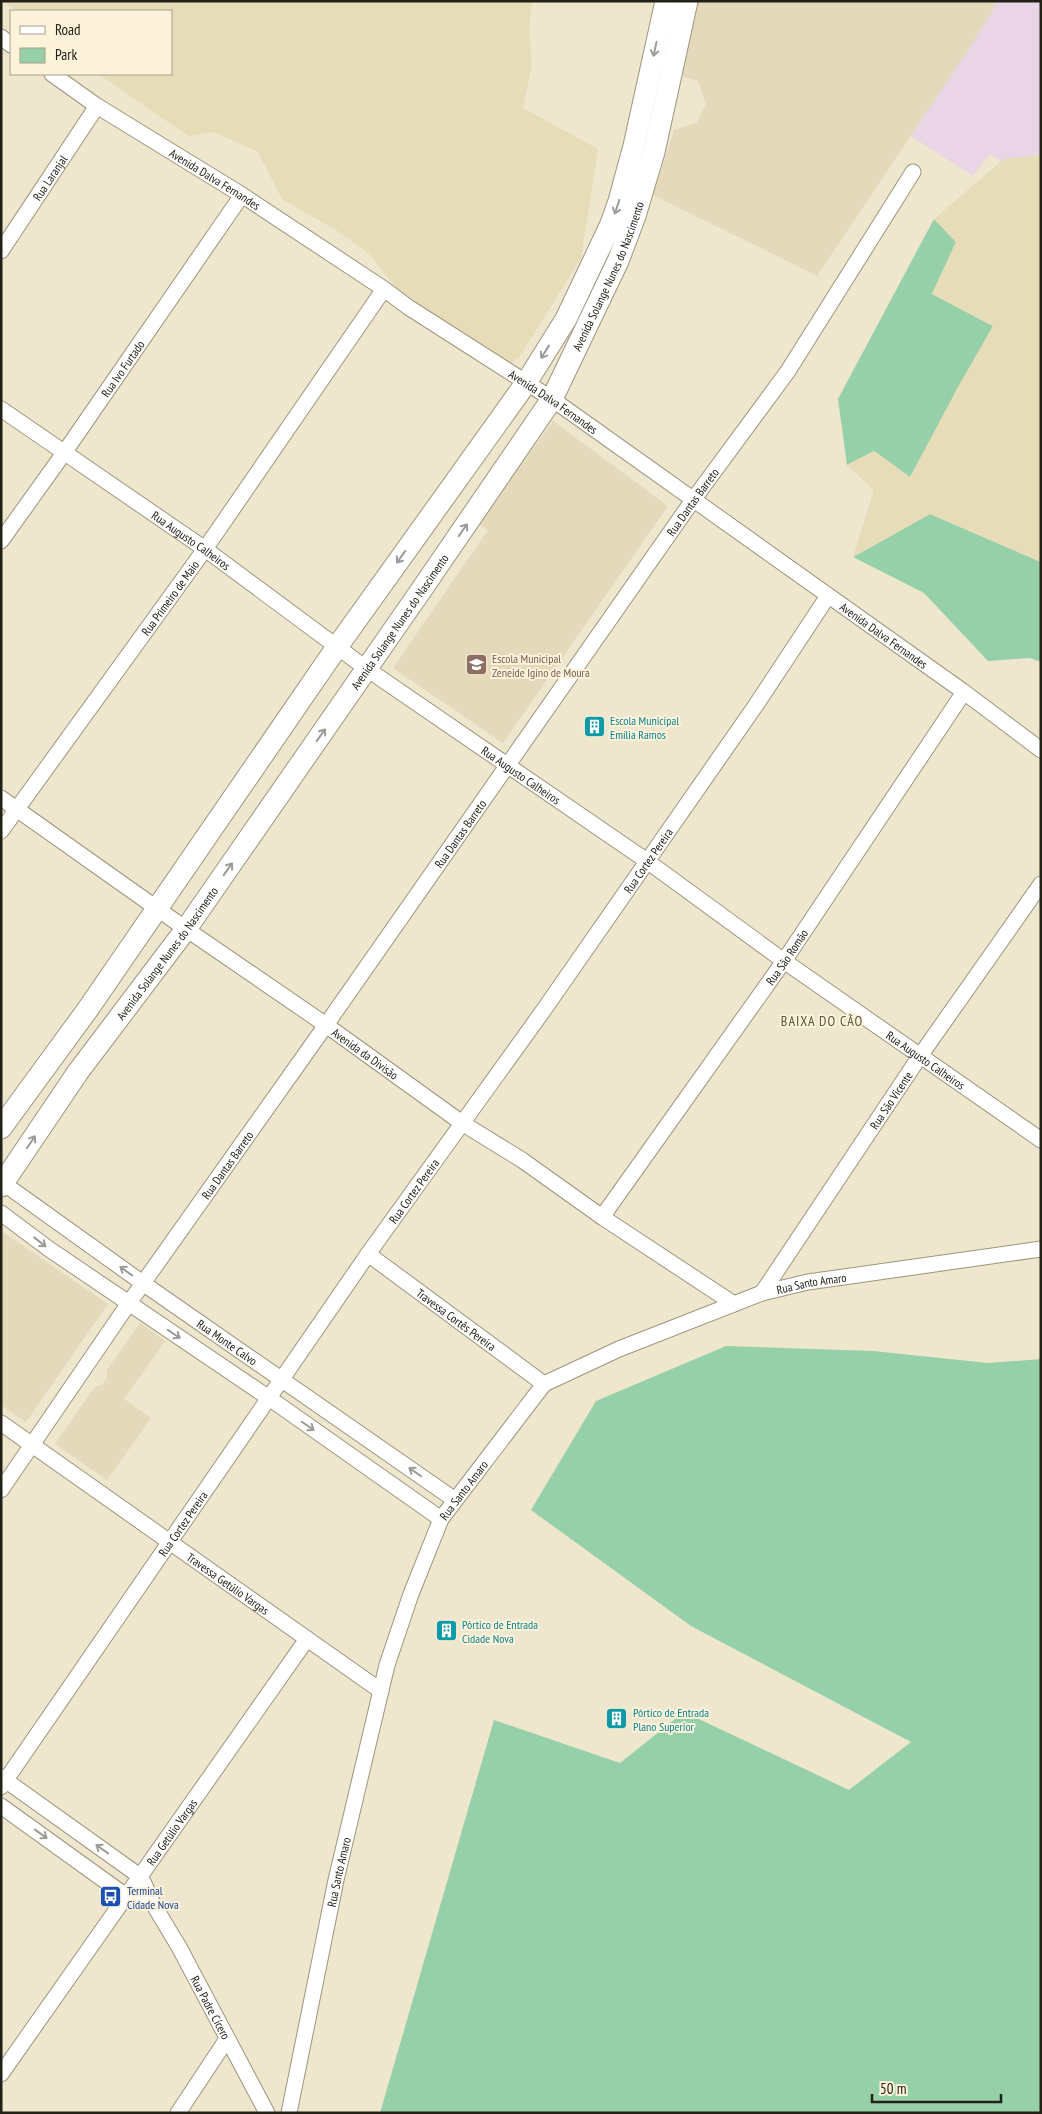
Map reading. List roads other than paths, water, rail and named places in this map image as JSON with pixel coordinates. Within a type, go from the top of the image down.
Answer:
[{"type":"main road","name":"Avenida Solange Nunes do Nascimento","points":[[1,1128],[88,1009],[337,647],[526,383],[566,319],[611,224],[634,146],[666,1]]},
{"type":"main road","name":"Avenida Solange Nunes do Nascimento","points":[[2,1183],[78,1072],[186,929],[552,399],[618,261],[635,216],[654,152],[687,1]]},
{"type":"street","name":"Avenida Dalva Fernandes","points":[[53,75],[97,106],[242,195],[408,307],[552,399],[964,692],[1041,750]]},
{"type":"street","name":"Rua Laranjal","points":[[1,250],[97,106]]},
{"type":"street","name":"Rua Dantas Barreto","points":[[1,1490],[129,1303],[508,766],[692,500],[788,371],[913,172]]},
{"type":"street","name":"Rua Ivo Furtado","points":[[1,541],[242,195]]},
{"type":"street","name":"Rua Primeiro de Maio","points":[[1,831],[205,549],[384,289]]},
{"type":"street","name":"Rua Augusto Calheiros","points":[[1,409],[205,549],[367,669],[646,860],[784,961],[1041,1140]]},
{"type":"street","name":"Rua Cortez Pereira","points":[[3,1781],[171,1542],[368,1254],[543,1011],[646,860],[756,705],[828,596]]},
{"type":"street","name":"Rua São Romão","points":[[602,1217],[784,961],[964,692]]},
{"type":"street","name":"Avenida da Divisão","points":[[1,798],[326,1025],[462,1123],[522,1160],[602,1217],[734,1304]]},
{"type":"street","name":"Rua São Vicente","points":[[762,1293],[920,1056],[1041,884]]},
{"type":"street","name":"Rua Monte Calvo","points":[[2,1183],[455,1500]]},
{"type":"street","name":"Rua Monte Calvo","points":[[1,1213],[49,1249],[269,1398],[441,1519]]},
{"type":"street","name":"Rua Santo Amaro","points":[[289,2113],[336,1880],[386,1665],[411,1594],[441,1519],[544,1384],[619,1349],[762,1293],[808,1282],[1041,1249]]},
{"type":"street","name":"Travessa Cortês Pereira","points":[[368,1254],[544,1384]]},
{"type":"street","name":"Travessa Getúlio Vargas","points":[[1,1423],[381,1691]]},
{"type":"street","name":"Rua Getúlio Vargas","points":[[1,2074],[307,1639]]},
{"type":"street","points":[[3,1781],[141,1877]]},
{"type":"street","points":[[1,1806],[126,1896],[152,1902]]},
{"type":"street","name":"Rua Padre Cícero","points":[[141,1877],[152,1902],[179,1947],[266,2113]]},
{"type":"street","points":[[178,2113],[228,2039]]},
{"type":"place","name":"Escola Municipal Zeneide Igino de Moura","points":[[476,665]]},
{"type":"place","name":"Escola Municipal Emília Ramos","points":[[594,727]]},
{"type":"place","name":"Pórtico de Entrada Cidade Nova","points":[[446,1631]]},
{"type":"place","name":"Pórtico de Entrada Plano Superior","points":[[617,1719]]},
{"type":"place","name":"Terminal Cidade Nova","points":[[111,1897]]},
{"type":"district","name":"BAIXA DO CÃO","points":[[822,1021]]}]
